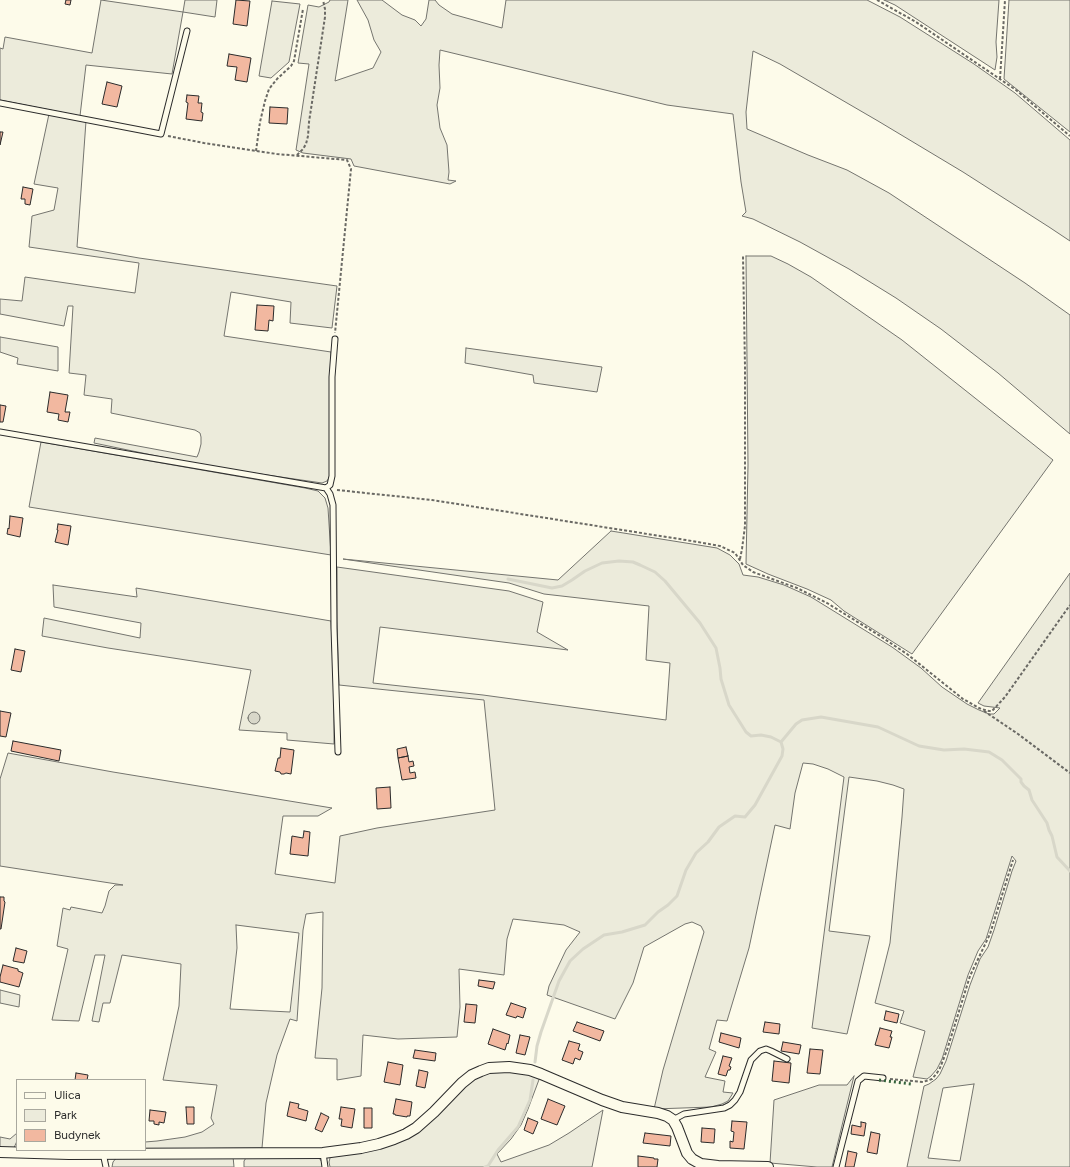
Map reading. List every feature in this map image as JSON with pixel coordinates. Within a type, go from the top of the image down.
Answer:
[{"type":"street","points":[[0,1152],[323,1153],[378,1144],[406,1134],[424,1121],[472,1075],[497,1067],[509,1067],[530,1070],[622,1107],[667,1116],[673,1120],[677,1127],[687,1153],[697,1162],[706,1165],[768,1167]]},
{"type":"lane","points":[[0,103],[161,134],[187,31]]},
{"type":"lane","points":[[326,488],[330,485],[332,476],[332,377],[335,339]]},
{"type":"lane","points":[[0,432],[326,488],[330,494],[333,505],[334,628],[338,752]]},
{"type":"lane","points":[[673,1120],[684,1114],[724,1108],[730,1105],[740,1092],[751,1060],[760,1051],[766,1049],[787,1059]]},
{"type":"lane","points":[[836,1167],[858,1081],[864,1076],[883,1078]]},
{"type":"lane","points":[[103,1153],[106,1167]]},
{"type":"lane","points":[[323,1153],[326,1167]]},
{"type":"path","points":[[297,155],[306,144],[308,136],[325,16],[323,0]]},
{"type":"path","points":[[877,0],[916,22],[1016,90],[1070,136]]},
{"type":"path","points":[[1000,79],[1005,0]]},
{"type":"path","points":[[256,150],[260,122],[269,89],[294,61],[303,9]]},
{"type":"path","points":[[161,134],[204,143],[347,160],[351,169],[335,339]]},
{"type":"path","points":[[740,559],[745,526],[743,256]]},
{"type":"path","points":[[326,488],[339,491],[432,500],[720,546],[735,552],[743,565],[752,572],[797,588],[827,603],[877,634],[907,654],[963,699],[981,709],[1018,734],[1070,774]]},
{"type":"path","points":[[981,709],[992,711],[1005,697],[1070,605]]},
{"type":"path","points":[[883,1078],[923,1082],[932,1079],[937,1073],[947,1050],[970,976],[990,934],[1013,860]]},
{"type":"green space","points":[[101,0],[183,12],[172,74],[86,65],[80,116],[0,100],[0,48],[3,49],[5,37],[92,53]]},
{"type":"green space","points":[[185,0],[217,0],[215,17],[183,12]]},
{"type":"green space","points":[[330,0],[348,0],[335,81],[373,68],[381,52],[374,40],[368,20],[357,0],[382,0],[402,15],[415,20],[421,26],[426,19],[429,0],[435,0],[439,5],[452,14],[502,28],[506,0],[867,0],[900,17],[974,64],[1015,93],[1070,140],[1070,241],[963,172],[878,121],[780,64],[753,51],[746,112],[747,129],[847,170],[889,193],[1025,283],[1070,315],[1070,434],[998,373],[941,329],[896,298],[849,269],[800,242],[753,219],[742,216],[746,212],[733,114],[667,105],[440,50],[440,88],[437,105],[440,128],[447,145],[449,172],[448,180],[456,181],[450,184],[354,166],[351,159],[303,153],[296,150],[309,64],[298,63],[308,5],[319,7]]},
{"type":"green space","points":[[884,0],[999,0],[996,42],[997,57],[995,70],[895,5]]},
{"type":"green space","points":[[1009,0],[1070,0],[1070,132],[1004,79]]},
{"type":"green space","points":[[272,1],[300,4],[289,62],[271,78],[259,76]]},
{"type":"green space","points":[[49,114],[86,121],[77,247],[139,258],[337,286],[332,328],[290,323],[291,302],[231,292],[224,336],[331,352],[330,476],[327,481],[322,483],[205,466],[94,443],[95,438],[197,457],[201,444],[201,437],[200,433],[195,430],[111,413],[112,399],[84,395],[86,375],[69,373],[73,306],[68,306],[64,326],[0,314],[0,299],[22,301],[25,277],[135,293],[139,263],[29,247],[32,216],[54,210],[58,188],[34,184]]},
{"type":"green space","points":[[746,256],[771,256],[811,277],[902,340],[1053,460],[912,654],[844,611],[831,600],[746,564],[748,465]]},
{"type":"green space","points":[[0,337],[58,347],[58,371],[17,364],[18,358],[0,352]]},
{"type":"green space","points":[[466,348],[602,367],[597,392],[534,383],[533,375],[465,363]]},
{"type":"green space","points":[[41,442],[318,491],[325,498],[328,508],[331,555],[29,507]]},
{"type":"green space","points":[[611,531],[717,548],[730,555],[739,564],[743,575],[758,577],[784,585],[811,597],[892,647],[921,668],[942,687],[967,704],[989,714],[994,714],[1000,708],[984,706],[978,703],[1070,573],[1070,1167],[907,1167],[924,1086],[936,1079],[946,1061],[970,985],[980,959],[988,947],[1016,861],[1012,856],[986,939],[978,951],[968,975],[942,1059],[937,1069],[927,1079],[913,1077],[925,1031],[900,1023],[904,1011],[875,1003],[890,943],[902,817],[904,789],[893,785],[849,777],[829,931],[870,936],[847,1034],[812,1028],[844,777],[828,769],[813,764],[803,763],[795,793],[790,829],[775,825],[749,948],[727,1021],[717,1020],[709,1049],[716,1052],[705,1077],[725,1081],[723,1092],[733,1093],[728,1101],[711,1107],[654,1109],[663,1070],[704,932],[701,926],[692,922],[685,924],[644,947],[633,983],[615,1019],[547,995],[549,986],[566,950],[580,932],[564,925],[513,919],[507,939],[504,975],[459,969],[460,1007],[457,1037],[398,1039],[363,1035],[361,1076],[337,1080],[337,1059],[315,1058],[322,988],[323,912],[306,914],[303,930],[297,1021],[290,1019],[277,1055],[266,1103],[262,1148],[146,1149],[146,1142],[185,1137],[202,1132],[214,1124],[211,1118],[217,1085],[163,1080],[179,1006],[181,964],[122,955],[110,1003],[103,1003],[99,1022],[92,1021],[105,955],[95,955],[79,1021],[52,1020],[68,949],[57,946],[63,908],[70,910],[71,907],[102,913],[109,891],[115,885],[123,885],[0,866],[0,779],[8,753],[332,808],[318,816],[283,816],[275,874],[335,883],[340,836],[377,828],[495,810],[484,700],[339,685],[337,567],[509,591],[543,602],[537,632],[568,650],[380,627],[373,683],[483,695],[666,720],[670,663],[646,660],[649,606],[544,594],[509,583],[343,559],[558,580]],"holes":[[[236,925],[299,933],[290,1012],[230,1009],[237,948]],[[974,1084],[960,1161],[928,1158],[943,1088]]]},
{"type":"green space","points":[[53,585],[137,597],[136,588],[331,621],[334,683],[334,744],[287,740],[287,733],[239,730],[251,670],[108,648],[42,636],[44,618],[140,638],[141,623],[54,607]]},
{"type":"green space","points":[[0,990],[20,995],[19,1007],[0,1003]]},
{"type":"green space","points":[[505,1070],[540,1077],[521,1125],[511,1139],[497,1154],[501,1162],[549,1145],[603,1110],[592,1167],[330,1167],[330,1158],[333,1155],[396,1142],[469,1081],[484,1073]]},
{"type":"green space","points":[[854,1076],[832,1167],[770,1163],[774,1100],[819,1085],[847,1085]]},
{"type":"green space","points":[[16,1134],[16,1143],[13,1150],[0,1150],[0,1137],[10,1139]]},
{"type":"green space","points":[[233,1156],[234,1167],[112,1167],[113,1162],[117,1157]]},
{"type":"green space","points":[[246,1158],[319,1158],[324,1167],[244,1167],[244,1161]]},
{"type":"shaded area","points":[[256,712],[259,713],[259,723],[252,724],[249,723],[248,716],[249,713]]},
{"type":"building","points":[[66,0],[71,0],[70,5],[65,4]]},
{"type":"building","points":[[236,0],[250,1],[247,26],[233,24]]},
{"type":"building","points":[[229,54],[251,58],[247,82],[235,80],[237,67],[227,66]]},
{"type":"building","points":[[107,82],[122,86],[117,107],[102,104]]},
{"type":"building","points":[[187,95],[199,96],[198,103],[202,103],[202,121],[186,119],[188,103],[186,102]]},
{"type":"building","points":[[270,107],[288,108],[287,124],[269,123]]},
{"type":"building","points":[[0,132],[3,132],[0,145]]},
{"type":"building","points":[[23,187],[33,189],[30,205],[25,204],[25,199],[21,199]]},
{"type":"building","points":[[257,305],[274,306],[273,321],[269,320],[268,331],[255,330]]},
{"type":"building","points":[[50,392],[68,395],[65,412],[70,412],[68,422],[58,420],[59,414],[47,412]]},
{"type":"building","points":[[0,405],[6,406],[3,422],[0,422]]},
{"type":"building","points":[[10,516],[23,518],[20,537],[7,534]]},
{"type":"building","points":[[58,524],[71,526],[68,545],[55,542]]},
{"type":"building","points":[[15,649],[25,651],[21,672],[11,670]]},
{"type":"building","points":[[0,711],[11,713],[6,737],[0,736]]},
{"type":"building","points":[[13,741],[61,750],[59,761],[11,751]]},
{"type":"building","points":[[406,747],[408,756],[398,758],[397,749]]},
{"type":"building","points":[[281,748],[294,750],[291,774],[281,774],[280,772],[275,771],[278,758],[280,758]]},
{"type":"building","points":[[408,756],[409,762],[413,761],[414,766],[409,767],[410,773],[415,772],[416,778],[402,780],[398,758]]},
{"type":"building","points":[[390,787],[391,808],[377,809],[376,788]]},
{"type":"building","points":[[304,831],[310,832],[308,856],[290,854],[292,836],[303,838]]},
{"type":"building","points":[[0,897],[4,897],[5,902],[1,929],[0,929]]},
{"type":"building","points":[[16,948],[27,951],[24,963],[13,961]]},
{"type":"building","points":[[3,965],[18,969],[18,971],[23,973],[19,987],[0,982]]},
{"type":"building","points":[[479,980],[495,982],[493,989],[478,986]]},
{"type":"building","points":[[511,1003],[526,1008],[523,1018],[517,1016],[516,1018],[506,1015]]},
{"type":"building","points":[[466,1004],[477,1005],[475,1023],[464,1022]]},
{"type":"building","points":[[886,1011],[899,1014],[897,1023],[884,1020]]},
{"type":"building","points":[[577,1022],[604,1031],[600,1041],[573,1031]]},
{"type":"building","points":[[765,1022],[780,1024],[779,1034],[763,1032]]},
{"type":"building","points":[[880,1028],[892,1031],[889,1048],[875,1045]]},
{"type":"building","points":[[493,1029],[510,1035],[505,1050],[488,1044]]},
{"type":"building","points":[[721,1033],[741,1038],[739,1048],[719,1042]]},
{"type":"building","points":[[520,1035],[530,1037],[525,1055],[516,1053]]},
{"type":"building","points":[[569,1041],[580,1044],[578,1050],[583,1052],[580,1060],[575,1058],[573,1064],[562,1060]]},
{"type":"building","points":[[783,1042],[801,1045],[799,1054],[781,1051]]},
{"type":"building","points":[[810,1049],[823,1050],[820,1074],[807,1073]]},
{"type":"building","points":[[415,1050],[436,1053],[435,1061],[413,1058]]},
{"type":"building","points":[[723,1056],[732,1058],[729,1066],[731,1067],[730,1070],[728,1070],[726,1076],[718,1074]]},
{"type":"building","points":[[774,1061],[791,1063],[789,1083],[772,1081]]},
{"type":"building","points":[[388,1062],[403,1065],[400,1085],[384,1082]]},
{"type":"building","points":[[419,1070],[428,1072],[425,1088],[416,1086]]},
{"type":"building","points":[[76,1073],[88,1075],[87,1079],[75,1079]]},
{"type":"building","points":[[396,1099],[412,1102],[410,1116],[407,1117],[393,1114]]},
{"type":"building","points":[[548,1099],[565,1106],[557,1125],[541,1119]]},
{"type":"building","points":[[290,1102],[299,1104],[298,1108],[308,1111],[306,1121],[287,1116]]},
{"type":"building","points":[[186,1107],[194,1107],[194,1124],[187,1124]]},
{"type":"building","points":[[341,1107],[355,1109],[352,1128],[341,1126],[342,1119],[339,1119]]},
{"type":"building","points":[[364,1108],[372,1108],[372,1128],[364,1128]]},
{"type":"building","points":[[150,1110],[166,1112],[164,1123],[159,1122],[159,1125],[154,1124],[154,1121],[149,1121]]},
{"type":"building","points":[[321,1113],[329,1117],[322,1132],[315,1129]]},
{"type":"building","points":[[528,1118],[538,1122],[533,1134],[524,1130]]},
{"type":"building","points":[[732,1121],[747,1122],[744,1149],[730,1148],[730,1141],[733,1142],[734,1132],[731,1131]]},
{"type":"building","points":[[861,1122],[866,1123],[864,1136],[851,1134],[852,1125],[861,1127]]},
{"type":"building","points":[[702,1128],[715,1129],[714,1143],[701,1142]]},
{"type":"building","points":[[871,1132],[880,1134],[877,1154],[867,1152]]},
{"type":"building","points":[[645,1133],[671,1136],[670,1146],[643,1143]]},
{"type":"building","points":[[848,1151],[857,1153],[854,1167],[845,1167]]},
{"type":"building","points":[[638,1156],[658,1159],[657,1167],[638,1167]]},
{"type":"waterway","points":[[508,579],[552,588],[562,586],[585,571],[602,563],[619,561],[633,562],[655,572],[665,581],[700,623],[716,648],[721,679],[729,705],[746,732],[751,736],[761,735],[771,737],[781,742],[796,724],[802,720],[821,717],[878,727],[919,746],[944,750],[964,749],[989,752],[1002,760],[1021,779],[1021,782],[1029,790],[1032,800],[1047,823],[1057,857],[1070,871]]},
{"type":"waterway","points":[[535,1062],[541,1032],[559,981],[570,961],[583,949],[604,935],[622,932],[645,925],[677,896],[686,870],[696,853],[708,842],[719,827],[735,816],[745,817],[755,805],[782,756],[783,749],[781,742]]},
{"type":"waterway","points":[[485,1167],[488,1166],[498,1150],[518,1127],[530,1100],[533,1080]]},
{"type":"hedge","points":[[879,1080],[911,1084]]}]
